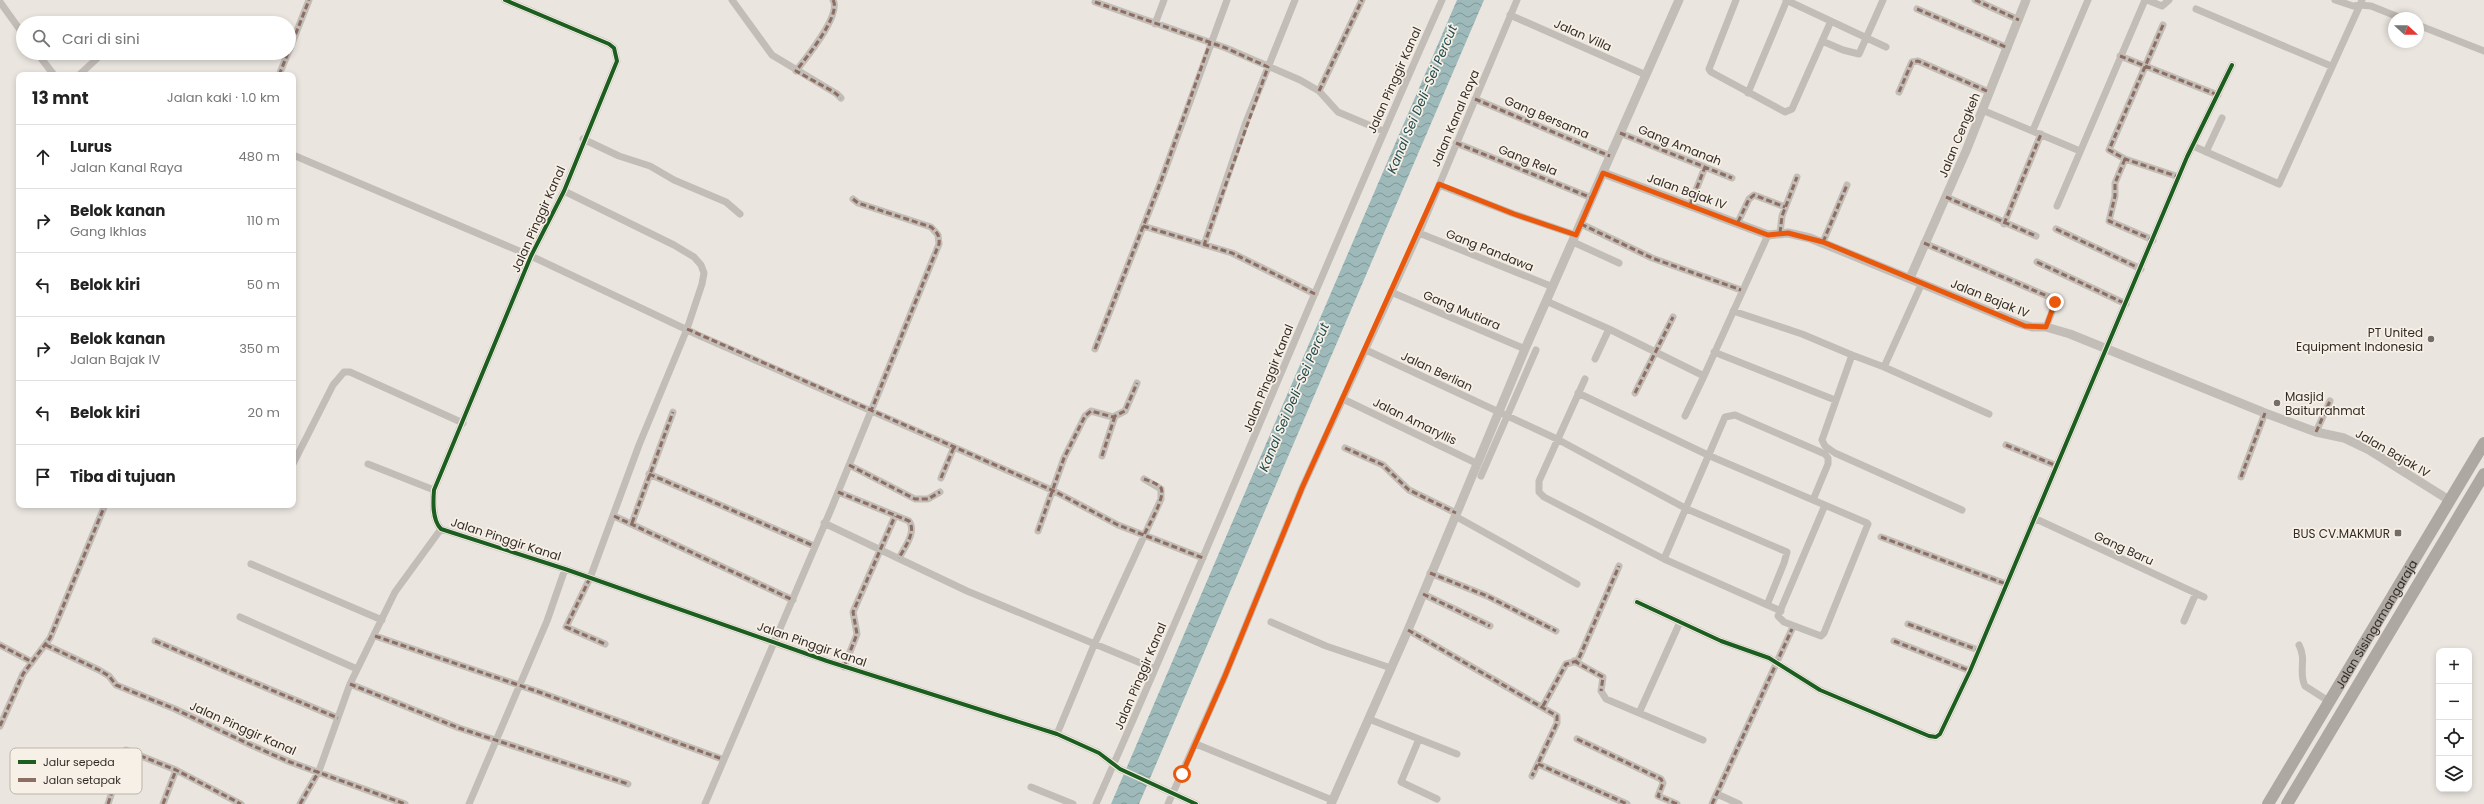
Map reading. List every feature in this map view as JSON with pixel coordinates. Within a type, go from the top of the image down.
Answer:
[{"type":"highway","name":"Jalan Sisingamangaraja","points":[[2268,804],[2484,443]]},
{"type":"highway","name":"Jalan Sisingamangaraja","points":[[2288,804],[2482,481]]},
{"type":"street","points":[[296,34],[309,0]]},
{"type":"street","name":"Jalan Pinggir Kanal","points":[[505,0],[614,48],[616,65],[583,139],[564,191],[531,256],[434,490],[435,517],[441,529],[565,569],[844,666],[1057,734],[1099,752],[1117,767]]},
{"type":"street","points":[[732,0],[766,49],[841,98]]},
{"type":"street","points":[[796,70],[821,38],[834,9],[833,0]]},
{"type":"street","points":[[1155,24],[1164,0]]},
{"type":"street","points":[[1095,349],[1144,226],[1227,0]]},
{"type":"street","points":[[1204,245],[1268,67],[1295,0]]},
{"type":"street","points":[[1319,91],[1362,0]]},
{"type":"street","name":"Jalan Pinggir Kanal","points":[[1096,804],[1117,767],[1155,669],[1246,460],[1314,294],[1442,0]]},
{"type":"street","name":"Jalan Kanal Raya","points":[[1171,793],[1196,744],[1302,488],[1419,233],[1517,0]]},
{"type":"street","points":[[1196,744],[1332,802],[1408,630],[1430,573],[1525,349],[1575,239],[1679,0]]},
{"type":"street","points":[[1736,0],[1709,69],[1711,72],[1766,104],[1789,112],[1831,21]]},
{"type":"street","points":[[1748,93],[1786,0],[1886,47]]},
{"type":"street","points":[[1822,41],[1856,55],[1860,52],[1883,0]]},
{"type":"street","points":[[1975,0],[2019,20]]},
{"type":"street","name":"Jalan Cengkeh","points":[[1910,278],[1924,243],[1946,197],[2008,48],[2026,0]]},
{"type":"street","points":[[2033,130],[2088,0]]},
{"type":"street","points":[[2057,206],[2120,56],[2146,0],[2164,6],[2169,0]]},
{"type":"street","points":[[2335,0],[2353,6],[2361,3],[2388,13]]},
{"type":"street","points":[[0,2],[16,24]]},
{"type":"street","points":[[1095,2],[1210,43],[1268,67],[1319,91],[1338,112],[1384,131]]},
{"type":"street","points":[[2193,146],[2276,183],[2280,183],[2331,66],[2361,3]]},
{"type":"street","points":[[1917,9],[2008,48]]},
{"type":"street","points":[[2196,9],[2331,66]]},
{"type":"street","name":"Jalan Villa","points":[[1510,16],[1646,75]]},
{"type":"street","points":[[2164,25],[2110,148],[2112,153],[2125,159],[2179,177]]},
{"type":"street","points":[[2424,27],[2484,51]]},
{"type":"street","points":[[2120,56],[2218,95]]},
{"type":"street","points":[[42,60],[52,72]]},
{"type":"street","points":[[82,72],[95,60]]},
{"type":"street","points":[[280,72],[286,60]]},
{"type":"street","points":[[1899,92],[1912,62],[1918,61],[1989,92]]},
{"type":"street","points":[[1637,602],[1741,649],[1764,656],[1820,690],[1934,737],[1940,734],[1970,671],[2179,177],[2232,64]]},
{"type":"street","name":"Gang Bersama","points":[[1475,99],[1610,156]]},
{"type":"street","points":[[1982,110],[2033,130],[2080,151]]},
{"type":"street","points":[[2206,152],[2222,118]]},
{"type":"street","name":"Gang Amanah","points":[[1620,133],[1732,178]]},
{"type":"street","points":[[2004,224],[2041,134]]},
{"type":"street","points":[[583,139],[618,156],[650,166],[674,180],[726,202],[740,214]]},
{"type":"street","name":"Gang Rela","points":[[1456,143],[1592,198]]},
{"type":"street","points":[[296,156],[531,256],[687,329],[1054,491],[1118,525],[1203,558]]},
{"type":"street","points":[[2125,159],[2115,183],[2115,196],[2109,221],[2153,240]]},
{"type":"street","points":[[1690,205],[1705,167]]},
{"type":"street","name":"Jalan Bajak IV","points":[[1603,173],[1738,222],[1768,235],[1780,233],[1804,236],[1823,242],[2018,323],[2032,327],[2046,327],[2107,349],[2316,432],[2344,438],[2449,500]]},
{"type":"street","points":[[1780,233],[1780,221],[1797,177]]},
{"type":"street","points":[[1439,184],[1575,239],[1619,263]]},
{"type":"street","points":[[1823,242],[1847,185]]},
{"type":"street","points":[[564,191],[674,245],[694,257],[701,265],[704,273],[702,284],[687,329],[639,445],[590,578],[566,627],[605,644]]},
{"type":"street","points":[[1738,222],[1749,199],[1754,195],[1785,207]]},
{"type":"street","points":[[1946,197],[2004,224],[2036,236]]},
{"type":"street","points":[[705,804],[722,759],[793,600],[939,244],[937,232],[931,227],[858,203],[853,199]]},
{"type":"street","points":[[1581,224],[1652,258],[1741,290]]},
{"type":"street","points":[[1144,226],[1240,257],[1314,294]]},
{"type":"street","points":[[2056,230],[2141,269]]},
{"type":"street","name":"Gang Pandawa","points":[[1419,233],[1553,287]]},
{"type":"street","points":[[1685,416],[1733,311],[1741,290],[1768,235]]},
{"type":"street","points":[[1924,243],[2054,298],[2055,304],[2046,327]]},
{"type":"street","points":[[2037,262],[2126,304]]},
{"type":"street","points":[[1884,367],[1922,283]]},
{"type":"street","name":"Gang Mutiara","points":[[1391,292],[1525,349]]},
{"type":"street","points":[[1546,301],[1656,351],[1704,376]]},
{"type":"street","points":[[1733,311],[1802,334],[1884,367],[1989,414]]},
{"type":"street","points":[[1635,393],[1673,317]]},
{"type":"street","points":[[1595,359],[1609,329]]},
{"type":"street","name":"Jalan Berlian","points":[[1366,350],[1557,439],[1687,509],[1787,552],[1767,604]]},
{"type":"street","points":[[1481,476],[1536,350]]},
{"type":"street","points":[[1714,352],[1835,400]]},
{"type":"street","points":[[1852,355],[1822,435],[1823,444],[1828,449],[1962,510]]},
{"type":"street","points":[[296,458],[333,385],[344,372],[350,372],[463,423]]},
{"type":"street","points":[[1585,379],[1539,481],[1538,488],[1541,495],[1664,560],[1781,610]]},
{"type":"street","points":[[1038,531],[1054,491],[1064,458],[1085,416],[1091,411],[1115,416],[1124,411],[1137,383]]},
{"type":"street","points":[[1578,393],[1710,456],[1814,500],[1867,523],[1868,526],[1824,633],[1818,635],[1781,620],[1778,616],[1825,505]]},
{"type":"street","name":"Jalan Amaryllis","points":[[1343,399],[1476,463]]},
{"type":"street","points":[[2316,432],[2330,401]]},
{"type":"street","points":[[632,523],[673,412]]},
{"type":"street","points":[[2241,477],[2265,413]]},
{"type":"street","points":[[1664,560],[1710,456],[1723,421],[1728,416],[1735,415],[1766,428],[1817,450],[1828,458],[1828,464],[1814,500]]},
{"type":"street","points":[[1102,456],[1115,416]]},
{"type":"street","points":[[2006,446],[2056,466]]},
{"type":"street","points":[[941,478],[954,447]]},
{"type":"street","points":[[1345,448],[1383,465],[1409,490],[1577,584]]},
{"type":"street","points":[[368,464],[434,490]]},
{"type":"street","points":[[849,465],[916,499],[928,499],[940,492]]},
{"type":"street","points":[[649,474],[814,546]]},
{"type":"street","points":[[1057,734],[1094,645],[1161,499],[1162,492],[1159,486],[1144,479]]},
{"type":"street","points":[[838,492],[909,521],[912,527],[911,534],[899,558]]},
{"type":"street","points":[[0,726],[18,685],[32,662],[46,645],[104,508]]},
{"type":"street","points":[[614,516],[632,523],[793,600]]},
{"type":"street","points":[[844,666],[857,634],[853,612],[895,516]]},
{"type":"street","name":"Gang Baru","points":[[2034,518],[2204,597]]},
{"type":"street","points":[[824,523],[967,591],[1094,645],[1155,669]]},
{"type":"street","name":"Jalan Pinggir Kanal","points":[[46,645],[100,670],[109,676],[116,685],[290,762],[319,771],[350,684],[382,620],[394,592],[441,529]]},
{"type":"street","points":[[1881,537],[2006,584]]},
{"type":"street","points":[[251,564],[382,620]]},
{"type":"street","points":[[1574,662],[1580,656],[1619,566]]},
{"type":"street","points":[[469,804],[547,621],[565,569]]},
{"type":"street","points":[[1430,573],[1487,596],[1556,631]]},
{"type":"street","points":[[2184,621],[2196,593]]},
{"type":"street","points":[[1422,594],[1490,626]]},
{"type":"street","points":[[240,617],[357,669]]},
{"type":"street","points":[[1270,622],[1326,646],[1390,668]]},
{"type":"street","points":[[1639,713],[1680,622]]},
{"type":"street","points":[[1908,624],[1978,650]]},
{"type":"street","points":[[1712,804],[1778,665],[1792,629]]},
{"type":"street","points":[[1408,630],[1556,714],[1558,718],[1532,776]]},
{"type":"street","points":[[374,636],[520,685],[722,759]]},
{"type":"street","points":[[155,641],[338,718]]},
{"type":"street","points":[[1894,641],[1970,671]]},
{"type":"street","points":[[0,645],[32,662]]},
{"type":"street","points":[[2299,645],[2303,653],[2303,681],[2305,686],[2330,702]]},
{"type":"street","points":[[1543,706],[1564,667],[1567,663],[1574,662],[1603,677],[1602,696],[1703,740]]},
{"type":"street","points":[[350,684],[459,728],[628,784]]},
{"type":"street","points":[[1369,719],[1457,754]]},
{"type":"street","points":[[1418,739],[1401,782],[1437,799]]},
{"type":"street","points":[[1577,739],[1661,779],[1663,783],[1655,804]]},
{"type":"street","points":[[142,756],[176,770],[241,804]]},
{"type":"street","points":[[1538,764],[1627,804]]},
{"type":"street","points":[[1117,767],[1196,804]]},
{"type":"street","points":[[163,804],[176,770]]},
{"type":"street","points":[[300,804],[319,771],[405,804]]},
{"type":"street","points":[[1031,787],[1073,804]]},
{"type":"street","points":[[1168,804],[1171,793]]},
{"type":"street","points":[[108,804],[111,794]]},
{"type":"street","points":[[1716,794],[1739,804]]},
{"type":"street","points":[[1658,796],[1677,804]]},
{"type":"water","name":"Kanal Sei Deli–Sei Percut","points":[[1457,0],[1484,0],[1139,804],[1111,804]]},
{"type":"marked path","points":[[296,33],[309,0]]},
{"type":"marked path","points":[[833,0],[834,7],[828,26],[796,71],[834,92],[841,98]]},
{"type":"marked path","points":[[1319,91],[1362,0]]},
{"type":"marked path","points":[[1975,0],[2019,20]]},
{"type":"marked path","points":[[1095,2],[1226,48],[1268,67],[1204,245]]},
{"type":"marked path","points":[[1917,9],[2008,48]]},
{"type":"marked path","points":[[2163,25],[2109,150],[2125,159],[2179,177]]},
{"type":"marked path","points":[[1095,349],[1161,181],[1210,43]]},
{"type":"marked path","points":[[2120,56],[2218,95]]},
{"type":"marked path","points":[[280,72],[285,60]]},
{"type":"marked path","points":[[1899,92],[1912,62],[1918,61],[1989,92]]},
{"type":"marked path","points":[[1475,99],[1610,156]]},
{"type":"marked path","points":[[1620,133],[1732,178]]},
{"type":"marked path","points":[[2004,224],[2041,134]]},
{"type":"marked path","points":[[1456,143],[1592,198]]},
{"type":"marked path","points":[[2125,159],[2115,183],[2115,196],[2109,221],[2153,240]]},
{"type":"marked path","points":[[1690,205],[1705,167]]},
{"type":"marked path","points":[[1780,233],[1782,216],[1797,177]]},
{"type":"marked path","points":[[1439,185],[1514,214],[1576,235]]},
{"type":"marked path","points":[[1823,242],[1847,185]]},
{"type":"marked path","points":[[1738,222],[1749,199],[1754,195],[1785,207]]},
{"type":"marked path","points":[[1946,197],[2036,236]]},
{"type":"marked path","points":[[853,199],[858,203],[931,227],[936,232],[939,239],[939,244],[871,411]]},
{"type":"marked path","points":[[1581,224],[1652,258],[1741,290]]},
{"type":"marked path","points":[[1143,226],[1232,253],[1315,294]]},
{"type":"marked path","points":[[2056,229],[2141,269]]},
{"type":"marked path","points":[[1924,243],[2054,299],[2055,304],[2046,327]]},
{"type":"marked path","points":[[2037,262],[2126,304]]},
{"type":"marked path","points":[[1635,393],[1673,317]]},
{"type":"marked path","points":[[687,329],[1054,491],[1118,525],[1203,558]]},
{"type":"marked path","points":[[1038,531],[1064,458],[1085,416],[1091,411],[1113,417],[1125,411],[1137,383]]},
{"type":"marked path","points":[[2316,432],[2330,401]]},
{"type":"marked path","points":[[632,523],[673,412]]},
{"type":"marked path","points":[[2241,477],[2265,413]]},
{"type":"marked path","points":[[1102,456],[1115,416]]},
{"type":"marked path","points":[[2006,445],[2057,466]]},
{"type":"marked path","points":[[941,478],[954,447]]},
{"type":"marked path","points":[[1345,448],[1383,465],[1409,490],[1456,513]]},
{"type":"marked path","points":[[849,465],[915,499],[928,499],[940,492]]},
{"type":"marked path","points":[[649,474],[814,546]]},
{"type":"marked path","points":[[1144,479],[1153,482],[1161,488],[1162,492],[1159,504],[1144,535]]},
{"type":"marked path","points":[[838,492],[909,521],[912,530],[911,535],[899,558]]},
{"type":"marked path","points":[[0,726],[23,674],[50,638],[104,508]]},
{"type":"marked path","points":[[614,516],[793,600]]},
{"type":"marked path","points":[[844,667],[857,634],[853,612],[895,516]]},
{"type":"marked path","points":[[1881,537],[2006,584]]},
{"type":"marked path","points":[[1543,706],[1566,664],[1577,661],[1580,656],[1619,566]]},
{"type":"marked path","points":[[1430,573],[1487,596],[1556,631]]},
{"type":"marked path","points":[[590,578],[566,627],[605,644]]},
{"type":"marked path","points":[[1423,594],[1490,626]]},
{"type":"marked path","points":[[1908,624],[1978,650]]},
{"type":"marked path","points":[[1712,804],[1792,629]]},
{"type":"marked path","points":[[1408,630],[1557,716],[1557,723],[1532,776]]},
{"type":"marked path","points":[[375,636],[539,692],[722,759]]},
{"type":"marked path","points":[[155,641],[338,718]]},
{"type":"marked path","points":[[1894,641],[1970,671]]},
{"type":"marked path","points":[[0,645],[32,662]]},
{"type":"marked path","points":[[46,645],[99,670],[109,676],[116,685],[175,709],[251,745],[290,762],[405,804]]},
{"type":"marked path","points":[[1574,661],[1603,677],[1601,691]]},
{"type":"marked path","points":[[350,684],[459,728],[628,784]]},
{"type":"marked path","points":[[1577,739],[1661,779],[1663,783],[1658,796],[1677,804]]},
{"type":"marked path","points":[[142,756],[176,770],[241,804]]},
{"type":"marked path","points":[[1538,764],[1627,804]]},
{"type":"marked path","points":[[163,804],[176,770]]},
{"type":"marked path","points":[[300,804],[319,771]]},
{"type":"marked path","points":[[108,804],[111,794]]},
{"type":"cycle path","points":[[505,0],[609,44],[614,48],[617,61],[564,191],[531,256],[434,490],[433,505],[436,521],[441,529],[565,569],[827,661],[1057,734],[1099,753],[1120,769],[1196,804]]},
{"type":"cycle path","points":[[1637,602],[1721,641],[1769,658],[1820,690],[1929,736],[1936,737],[1940,734],[1970,671],[2187,157],[2232,65]]},
{"type":"place","name":"PT United Equipment Indonesia","points":[[2431,339]]},
{"type":"place","name":"Masjid Baiturrahmat","points":[[2277,403]]},
{"type":"place","name":"BUS CV.MAKMUR","points":[[2398,533]]},
{"type":"route","points":[[1182,774],[1225,676],[1302,488],[1419,233],[1439,184],[1495,207],[1576,235],[1603,173],[1738,222],[1768,235],[1788,233],[1823,242],[2025,326],[2046,327],[2054,309],[2055,302]]}]
